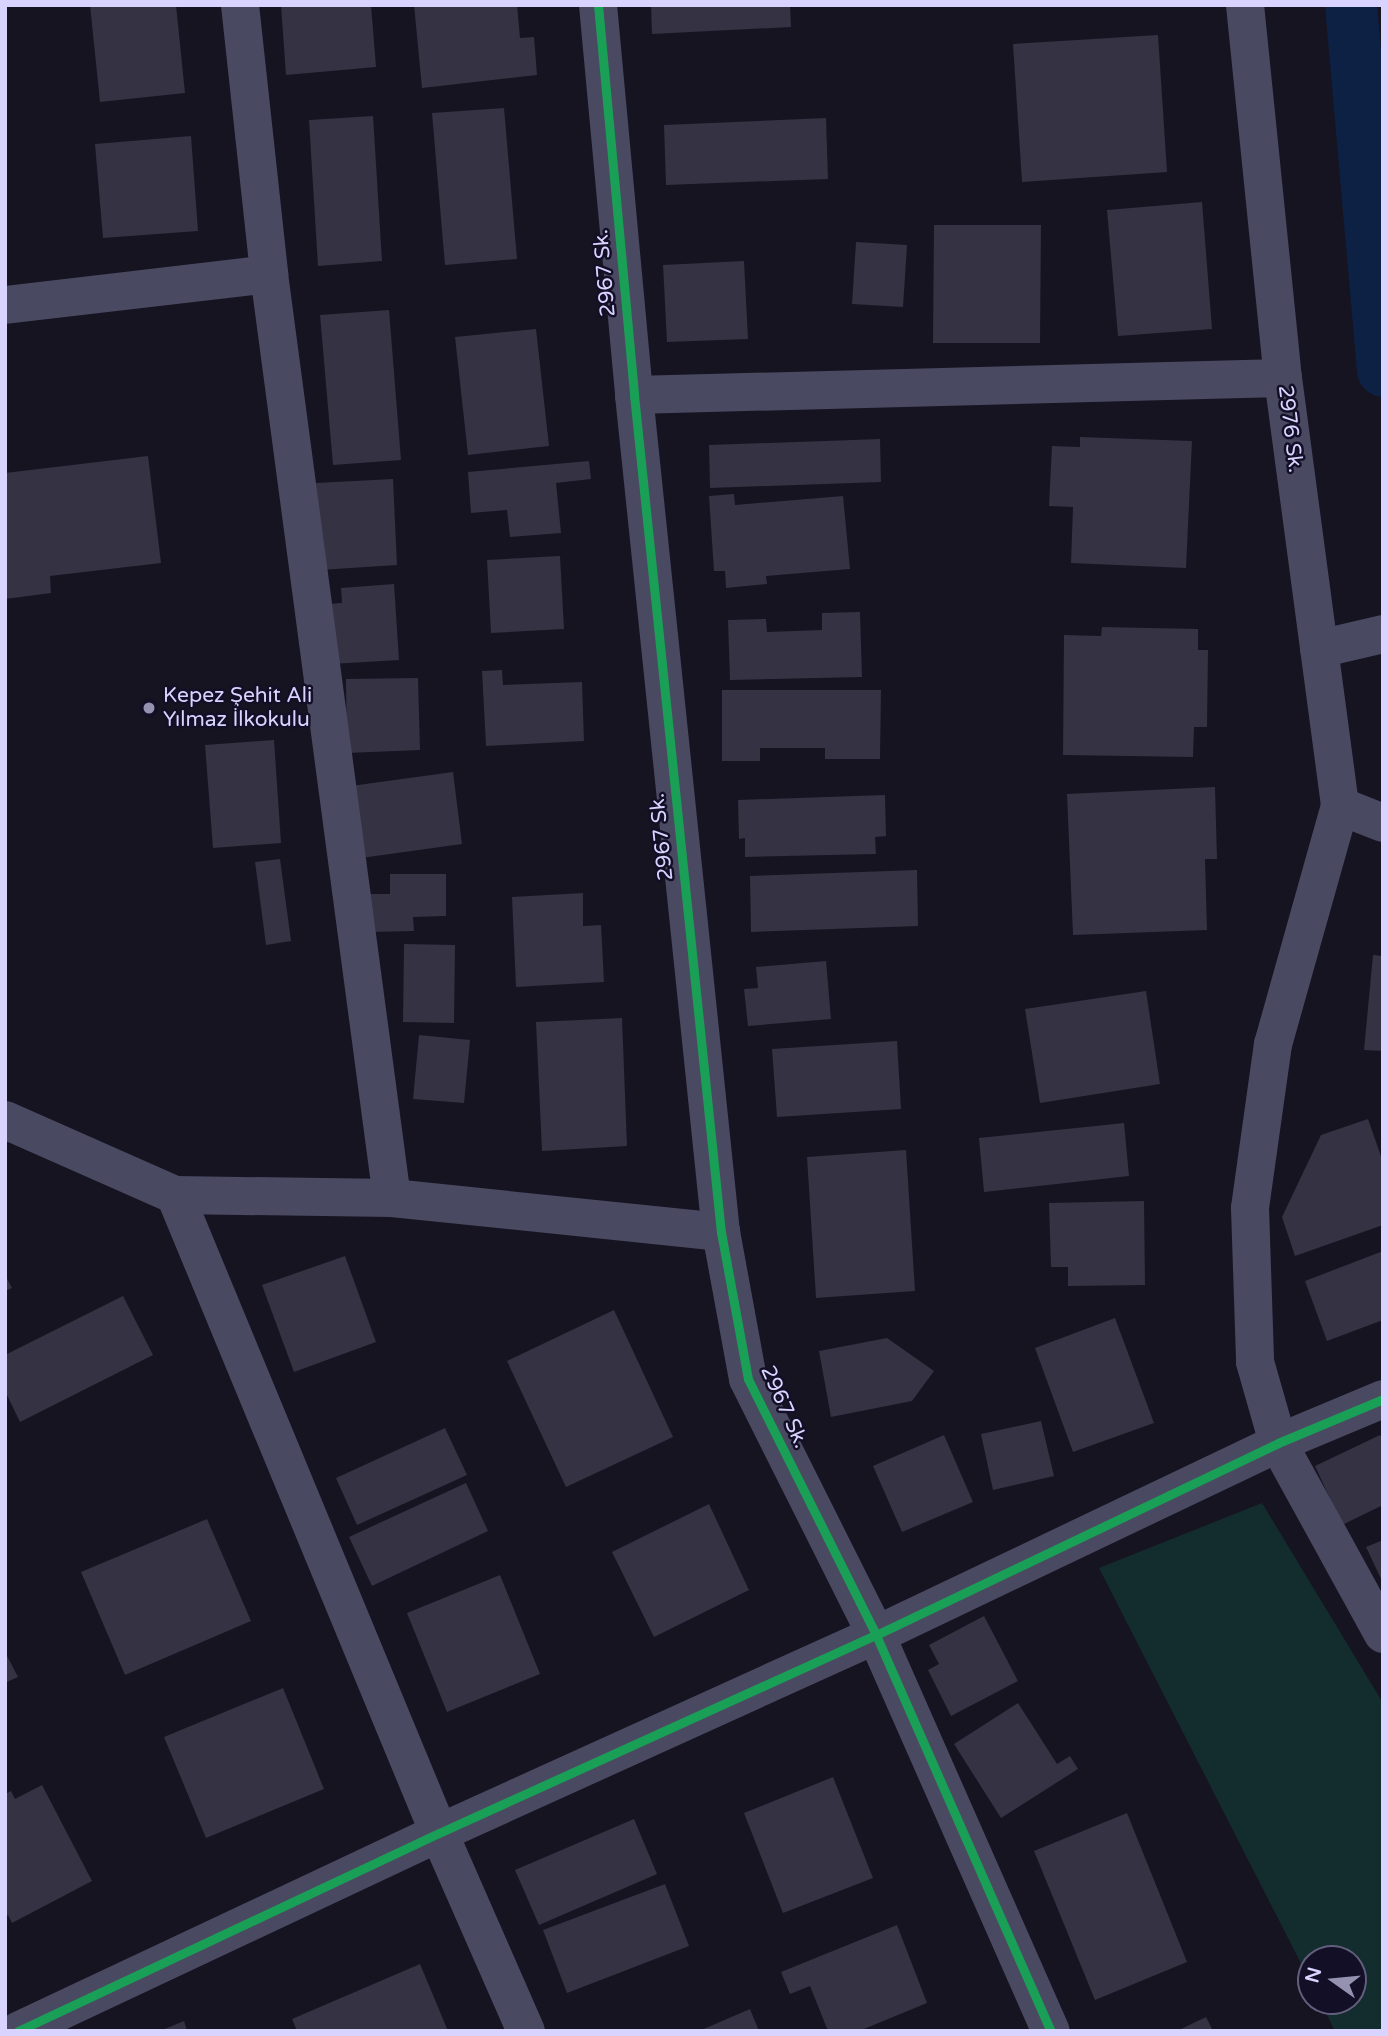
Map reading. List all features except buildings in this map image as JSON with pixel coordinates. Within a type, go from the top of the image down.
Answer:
[{"type":"street","points":[[240,5],[270,274],[392,1198]]},
{"type":"street","name":"2967 Sk.","points":[[598,5],[634,395],[721,1231],[748,1379],[876,1635],[1051,2031]]},
{"type":"street","name":"2976 Sk.","points":[[1245,5],[1283,378],[1340,806]]},
{"type":"street","points":[[5,305],[270,274]]},
{"type":"street","points":[[634,395],[1283,378]]},
{"type":"street","points":[[1319,649],[1369,637]]},
{"type":"street","points":[[1383,823],[1340,806],[1273,1044],[1251,1208],[1255,1362],[1278,1443],[1383,1634]]},
{"type":"street","points":[[5,1120],[175,1195],[392,1198],[721,1231]]},
{"type":"street","points":[[175,1195],[439,1833],[526,2031]]},
{"type":"street","points":[[18,2031],[439,1833],[876,1635],[1278,1443],[1383,1399]]},
{"type":"green space","points":[[1262,1503],[1383,1703],[1383,2031],[1335,2031],[1327,2015],[1367,2015],[1367,1945],[1297,1945],[1297,1956],[1099,1568]]},
{"type":"waterway","points":[[1351,5],[1383,371]]},
{"type":"cycle path","points":[[598,5],[634,395],[721,1232],[748,1379],[876,1635],[1051,2031]]},
{"type":"cycle path","points":[[18,2031],[439,1833],[876,1635],[1278,1443],[1383,1399]]},
{"type":"place","name":"Kepez Şehit Ali Yılmaz İlkokulu","points":[[149,708]]}]
